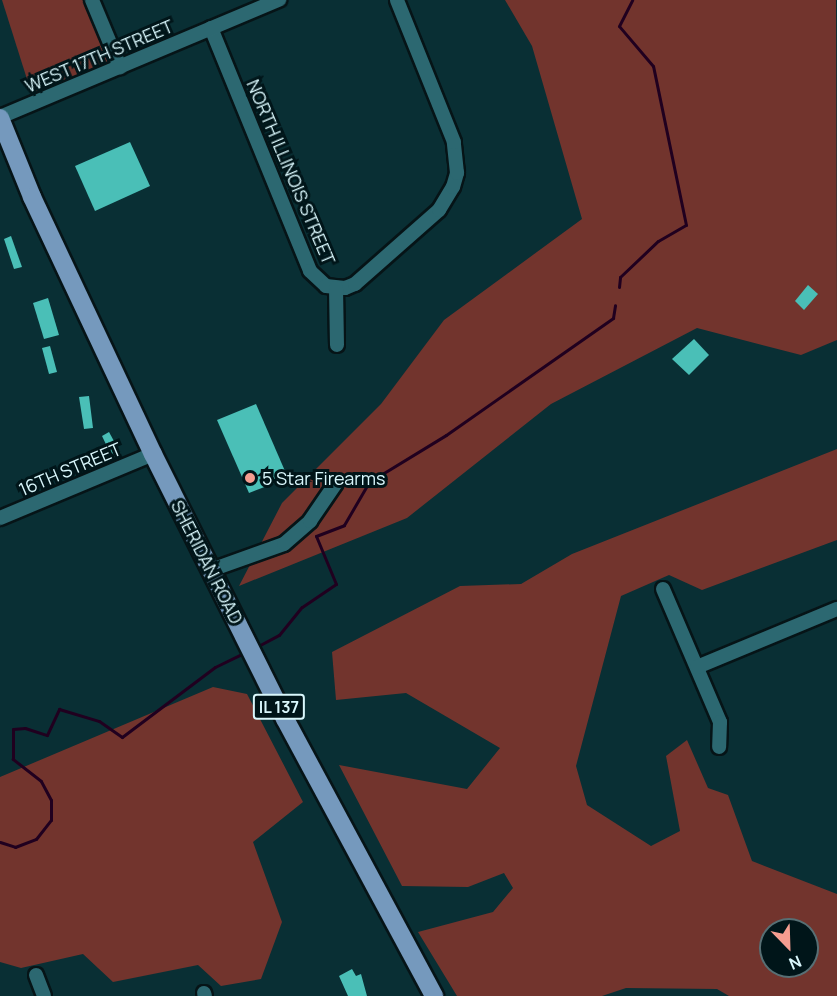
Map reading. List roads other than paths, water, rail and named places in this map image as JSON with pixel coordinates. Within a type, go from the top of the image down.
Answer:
[{"type":"main road","name":"SHERIDAN ROAD","points":[[0,117],[37,207],[153,454],[328,800],[434,996]]},
{"type":"street","points":[[92,0],[120,67]]},
{"type":"street","name":"WEST 17TH STREET","points":[[0,117],[279,0]]},
{"type":"street","name":"NORTH ILLINOIS STREET","points":[[211,28],[310,270],[318,281],[336,288],[355,284],[439,210],[457,173],[454,142],[397,0]]},
{"type":"street","points":[[336,288],[337,345]]},
{"type":"street","name":"16TH STREET","points":[[0,518],[153,454]]},
{"type":"street","points":[[211,570],[284,544],[310,521],[336,483]]},
{"type":"street","points":[[663,589],[720,722],[719,747]]},
{"type":"street","points":[[697,667],[837,609]]},
{"type":"street","points":[[36,975],[44,996]]},
{"type":"waterway","points":[[619,287],[620,277],[658,241],[686,225],[653,66],[619,26],[632,0]]},
{"type":"waterway","points":[[260,645],[279,635],[302,607],[336,584],[316,536],[344,525],[369,482],[446,435],[613,318],[615,305]]},
{"type":"waterway","points":[[0,842],[15,847],[36,839],[51,820],[51,800],[41,781],[13,759],[13,729],[25,728],[47,735],[59,709],[99,721],[122,737],[215,667],[242,654]]},
{"type":"place","name":"5 Star Firearms","points":[[250,478]]}]
